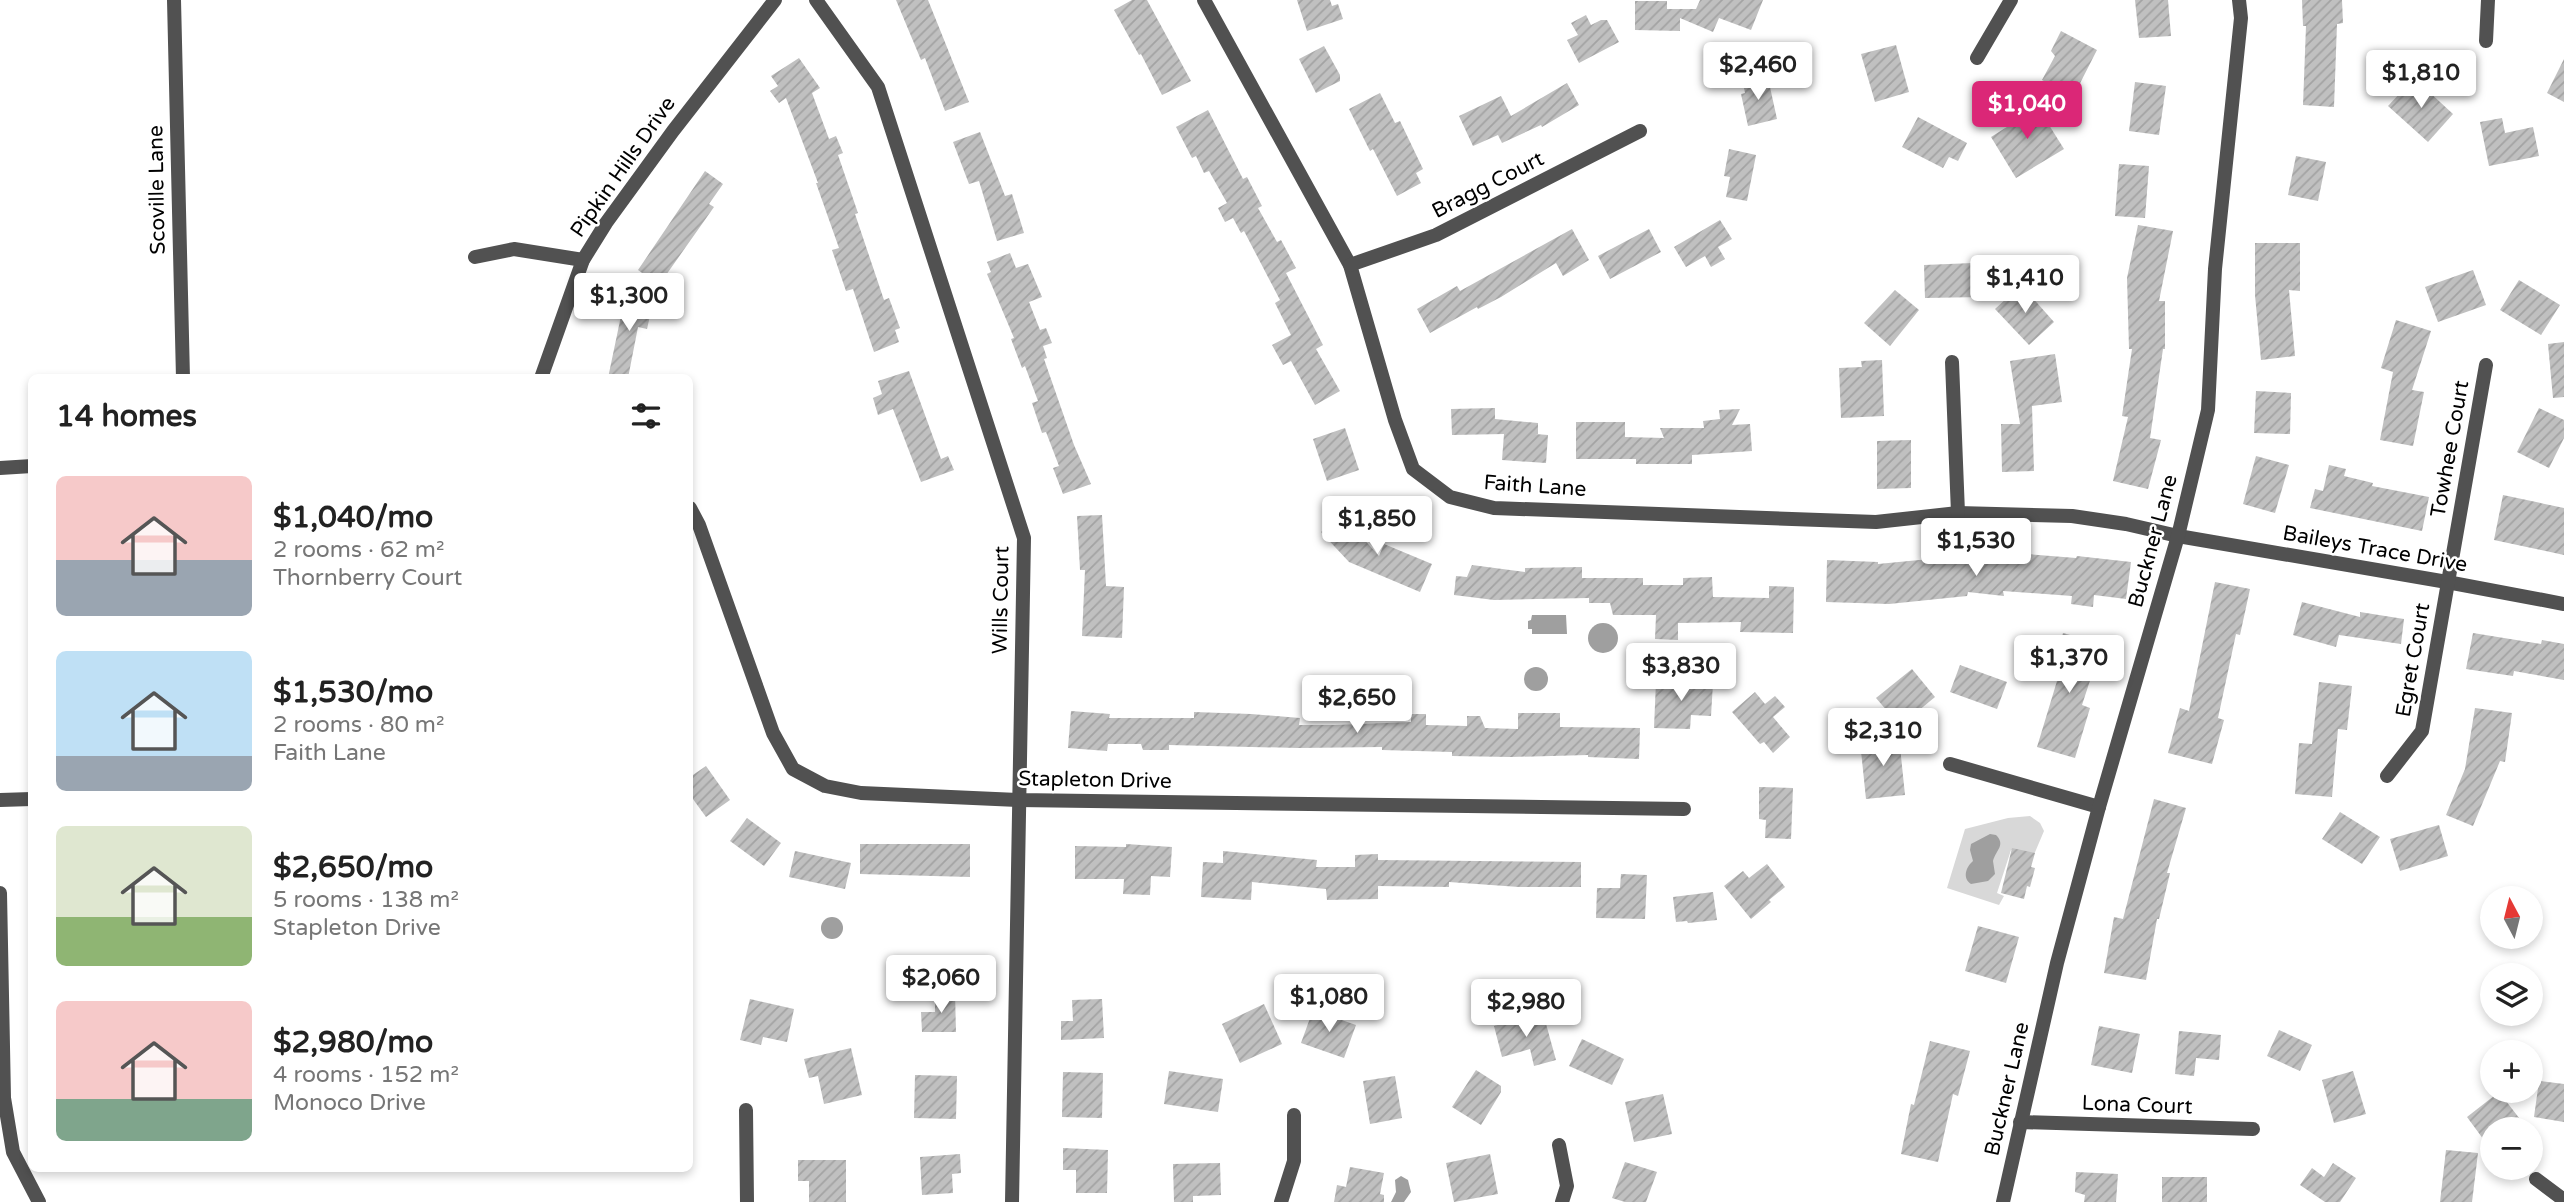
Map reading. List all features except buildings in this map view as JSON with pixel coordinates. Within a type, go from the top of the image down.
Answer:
[{"type":"street","name":"Scoville Lane","points":[[174,0],[183,374]]},
{"type":"street","name":"Pipkin Hills Drive","points":[[542,374],[583,260],[606,223],[673,131],[775,0]]},
{"type":"street","name":"Wills Court","points":[[816,0],[878,86],[1024,538],[1012,1202]]},
{"type":"street","name":"Faith Lane","points":[[1204,0],[1350,265],[1395,420],[1413,469],[1450,497],[1494,508],[1876,522],[1958,513],[2073,516],[2178,536]]},
{"type":"street","points":[[1977,58],[2011,0]]},
{"type":"street","name":"Buckner Lane","points":[[2003,1202],[2057,964],[2099,807],[2178,536],[2208,410],[2215,269],[2241,18],[2239,0]]},
{"type":"street","points":[[2486,41],[2488,0]]},
{"type":"street","name":"Bragg Court","points":[[1350,265],[1436,235],[1640,131]]},
{"type":"street","points":[[475,257],[514,249],[583,260]]},
{"type":"street","points":[[1952,362],[1958,513]]},
{"type":"street","name":"Towhee Court","points":[[2447,582],[2486,365]]},
{"type":"street","points":[[0,468],[28,467]]},
{"type":"street","name":"Stapleton Drive","points":[[693,514],[773,733],[793,769],[825,786],[861,793],[1018,800],[1684,809]]},
{"type":"street","name":"Baileys Trace Drive","points":[[2178,536],[2564,604]]},
{"type":"street","name":"Egret Court","points":[[2387,776],[2422,732],[2447,582]]},
{"type":"street","points":[[1950,764],[2099,807]]},
{"type":"street","points":[[0,800],[28,799]]},
{"type":"street","points":[[0,893],[4,1098],[13,1152],[39,1202]]},
{"type":"street","points":[[746,1110],[747,1202]]},
{"type":"street","points":[[1281,1202],[1294,1161],[1294,1115]]},
{"type":"street","name":"Lona Court","points":[[2020,1122],[2253,1129]]},
{"type":"street","points":[[1559,1145],[1567,1186],[1562,1202]]},
{"type":"street","points":[[2537,1180],[2564,1200]]},
{"type":"shaded area","points":[[1532,615],[1566,615],[1567,634],[1532,634],[1532,629],[1528,629],[1528,621]]},
{"type":"shaded area","points":[[1603,623],[1614,627],[1618,638],[1614,649],[1603,653],[1592,649],[1588,638],[1592,627]]},
{"type":"shaded area","points":[[1536,667],[1547,674],[1548,679],[1541,690],[1536,691],[1525,684],[1524,679],[1531,668]]},
{"type":"shaded area","points":[[2030,816],[2040,823],[2044,831],[2033,857],[2011,850],[1997,893],[2004,896],[1999,905],[1947,888],[1965,829],[2008,818]]},
{"type":"shaded area","points":[[1990,834],[1996,835],[2000,842],[1993,861],[1995,874],[1988,881],[1971,884],[1966,876],[1968,866],[1973,861],[1971,844]]},
{"type":"shaded area","points":[[832,917],[840,920],[843,928],[840,936],[832,939],[824,936],[821,928],[824,920]]},
{"type":"shaded area","points":[[1401,1176],[1408,1180],[1411,1192],[1404,1202],[1391,1202],[1396,1192],[1395,1180]]}]
